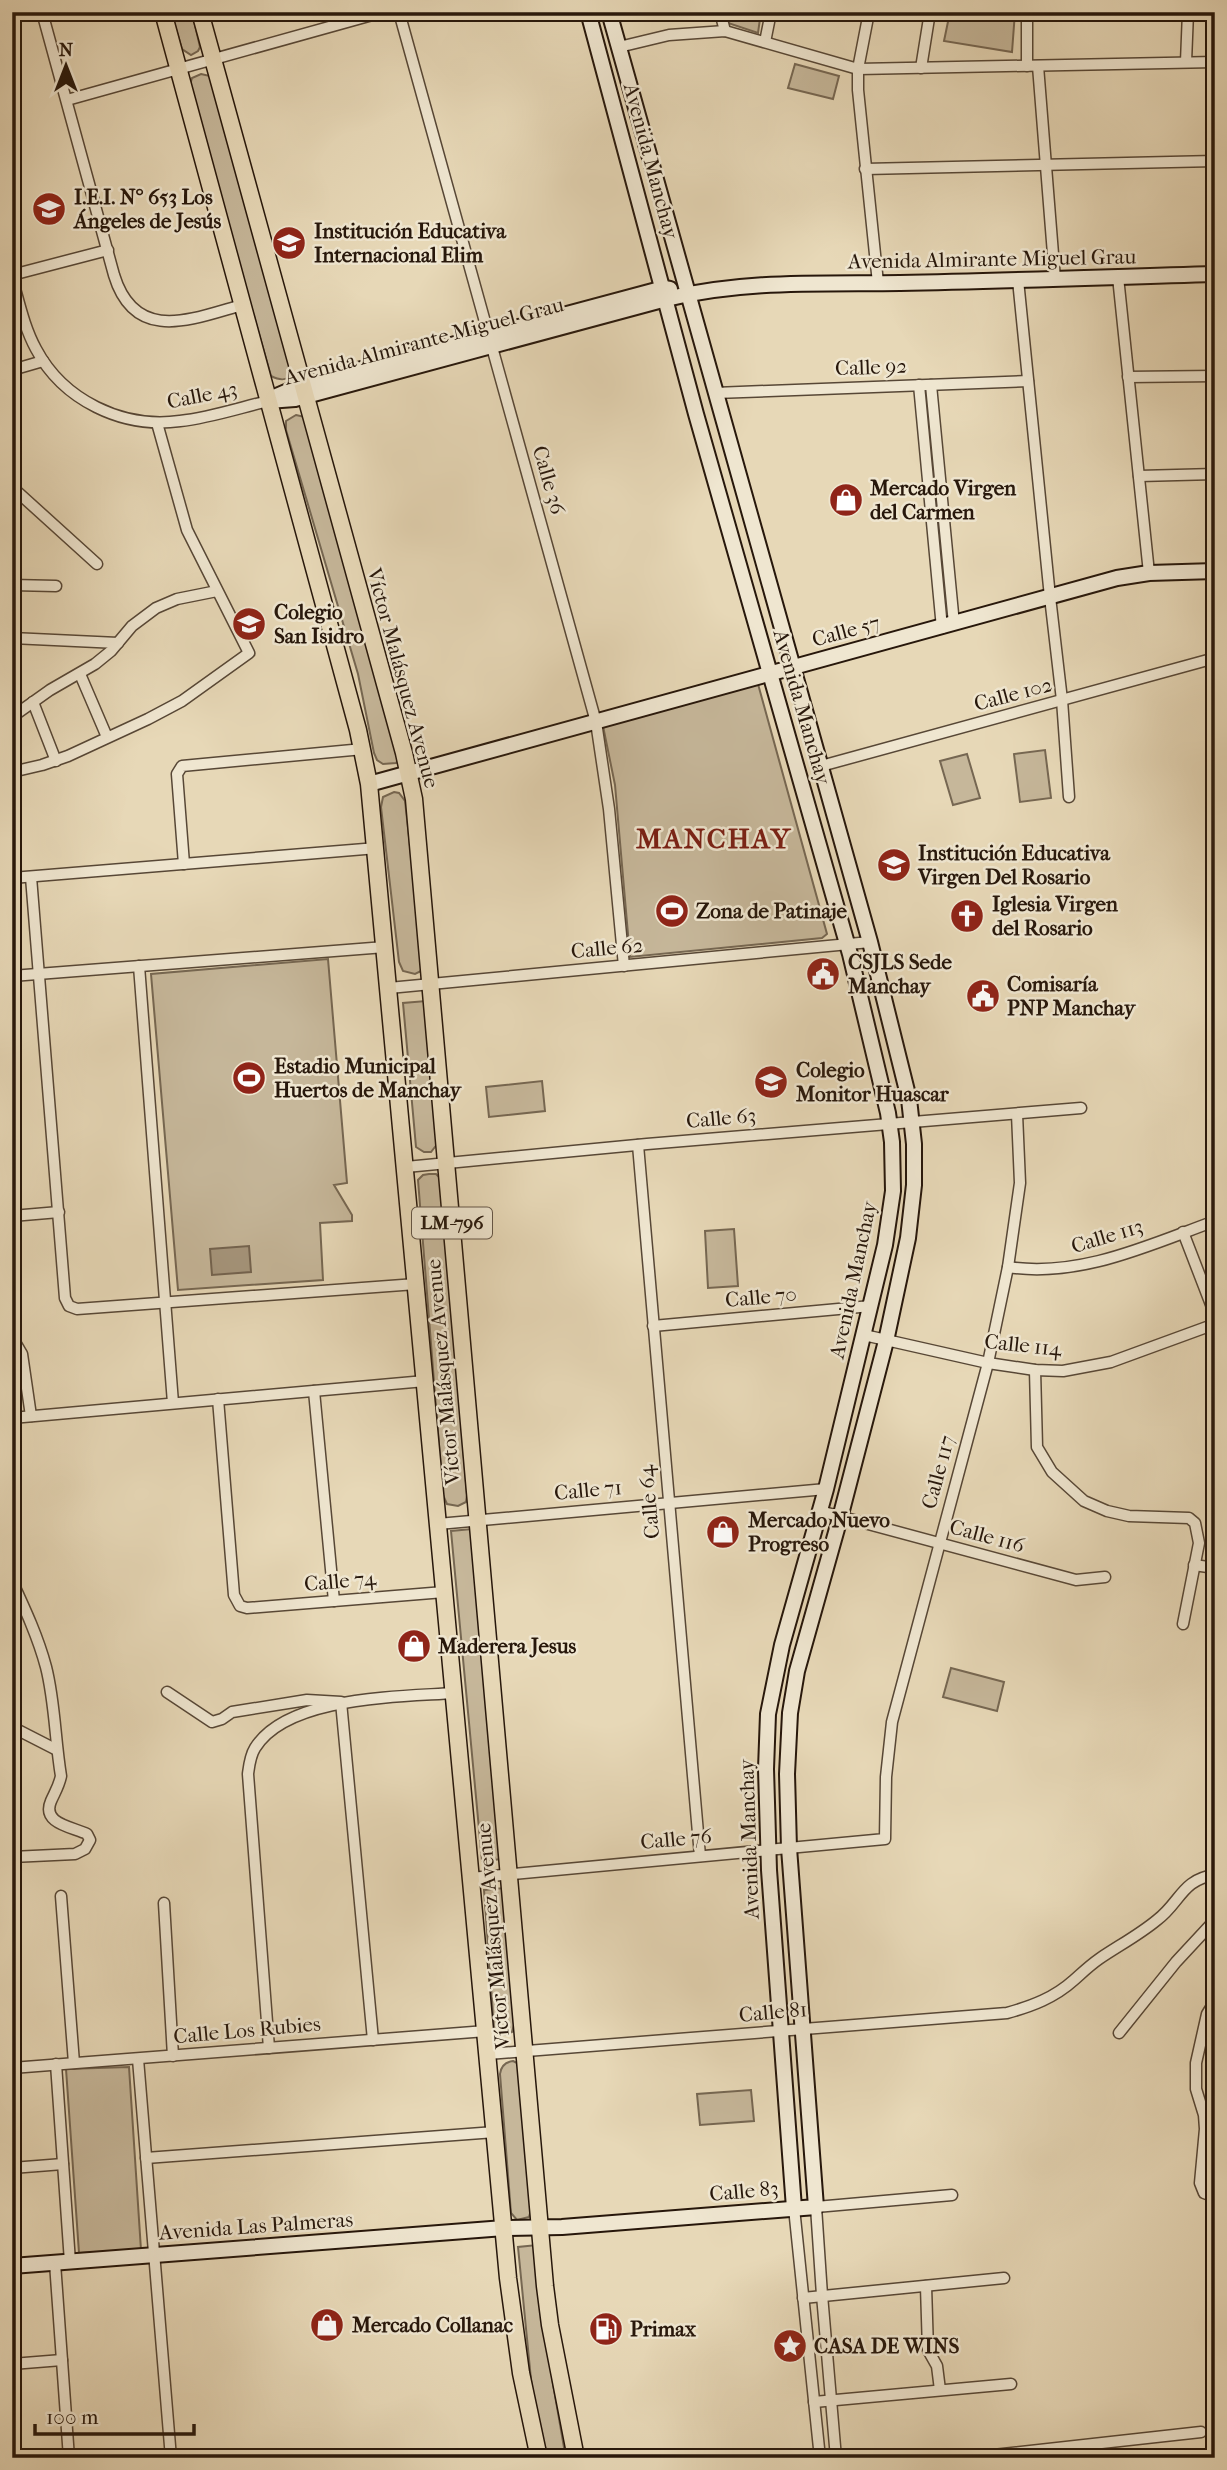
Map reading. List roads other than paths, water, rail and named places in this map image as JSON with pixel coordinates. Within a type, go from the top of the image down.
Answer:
[{"type":"main road","name":"Víctor Malásquez Avenue","points":[[163,12],[363,749],[369,783],[504,2228],[517,2354],[539,2458]]},
{"type":"main road","name":"Víctor Malásquez Avenue","points":[[200,12],[409,773],[414,800],[540,2227],[550,2325],[576,2458]]},
{"type":"street","points":[[43,12],[117,282],[125,299],[136,312],[158,321],[178,321],[242,304]]},
{"type":"street","points":[[67,100],[383,12]]},
{"type":"street","name":"Calle 36","points":[[399,12],[596,722],[609,810],[624,966]]},
{"type":"street","name":"Avenida Manchay","points":[[588,12],[696,414],[848,945],[890,1123],[893,1161],[891,1209],[871,1306],[826,1489],[771,1695],[766,1740],[768,1850],[779,2031],[820,2458]]},
{"type":"street","name":"Avenida Manchay","points":[[609,12],[870,942],[903,1070],[912,1123],[915,1173],[907,1246],[886,1341],[793,1688],[787,1754],[789,1848],[836,2458]]},
{"type":"street","points":[[720,12],[725,31]]},
{"type":"street","points":[[765,42],[771,12]]},
{"type":"street","points":[[869,12],[858,69],[858,105],[878,283]]},
{"type":"street","points":[[921,68],[930,12]]},
{"type":"street","points":[[1027,12],[1055,279]]},
{"type":"street","points":[[1186,62],[1188,12]]},
{"type":"street","points":[[619,47],[669,35],[725,31],[858,69],[1215,62]]},
{"type":"street","points":[[865,169],[1215,161]]},
{"type":"street","points":[[12,276],[108,250]]},
{"type":"street","name":"Avenida Almirante Miguel Grau","points":[[268,401],[295,400],[304,391],[665,293],[687,294],[771,284],[1215,274]]},
{"type":"street","name":"Calle 43","points":[[12,276],[26,325],[43,361],[65,385],[91,405],[123,418],[157,423],[192,419],[268,401]]},
{"type":"street","points":[[1118,277],[1149,573]]},
{"type":"street","points":[[1018,280],[1062,700],[1069,797]]},
{"type":"street","points":[[12,370],[43,361]]},
{"type":"street","points":[[1128,377],[1215,376]]},
{"type":"street","name":"Calle 92","points":[[715,393],[1028,381]]},
{"type":"street","points":[[931,384],[948,626]]},
{"type":"street","points":[[919,385],[948,626]]},
{"type":"street","points":[[12,772],[56,761],[182,701],[248,655],[249,650],[187,530],[157,423]]},
{"type":"street","points":[[1139,476],[1215,474]]},
{"type":"street","points":[[12,488],[96,564]]},
{"type":"street","name":"Calle 57","points":[[369,783],[1117,578],[1149,573],[1215,571]]},
{"type":"street","points":[[12,585],[56,586]]},
{"type":"street","points":[[12,717],[103,658],[132,626],[156,608],[177,599],[217,591]]},
{"type":"street","points":[[12,638],[118,643]]},
{"type":"street","name":"Calle 102","points":[[821,766],[1215,658]]},
{"type":"street","points":[[80,674],[107,737]]},
{"type":"street","points":[[33,702],[56,761]]},
{"type":"street","points":[[184,864],[177,774],[182,766],[363,749]]},
{"type":"street","points":[[12,878],[377,848]]},
{"type":"street","points":[[31,877],[65,1298],[69,1306],[77,1309],[416,1284]]},
{"type":"street","name":"Calle 62","points":[[389,988],[870,942]]},
{"type":"street","points":[[12,976],[385,947]]},
{"type":"street","points":[[139,966],[173,1402]]},
{"type":"street","name":"Calle 63","points":[[405,1167],[1081,1108]]},
{"type":"street","name":"Calle 117","points":[[885,1839],[889,1741],[938,1543],[988,1363],[1008,1267],[1020,1183],[1017,1114]]},
{"type":"street","name":"Calle 64","points":[[638,1145],[699,1856]]},
{"type":"street","points":[[12,1216],[58,1212]]},
{"type":"street","name":"Calle 113","points":[[1008,1267],[1038,1271],[1078,1267],[1215,1220]]},
{"type":"street","points":[[1183,1232],[1215,1315]]},
{"type":"street","name":"Calle 70","points":[[653,1326],[871,1306]]},
{"type":"street","name":"Calle 114","points":[[864,1335],[988,1363],[1063,1371],[1128,1357],[1215,1324]]},
{"type":"street","points":[[12,1337],[22,1354],[31,1416]]},
{"type":"street","points":[[1035,1370],[1037,1447],[1052,1472],[1084,1501],[1107,1511],[1129,1516],[1189,1518],[1195,1523],[1199,1543],[1184,1624]]},
{"type":"street","points":[[12,1418],[425,1381]]},
{"type":"street","points":[[314,1391],[334,1601]]},
{"type":"street","name":"Calle 74","points":[[218,1399],[234,1595],[240,1606],[247,1608],[444,1592]]},
{"type":"street","name":"Calle 71","points":[[438,1524],[826,1489]]},
{"type":"street","name":"Calle 116","points":[[820,1511],[1076,1580],[1105,1577]]},
{"type":"street","points":[[1194,1565],[1215,1568]]},
{"type":"street","points":[[12,1581],[46,1667],[61,1776],[59,1788],[48,1810],[51,1818],[59,1824],[87,1834],[90,1840],[85,1849],[75,1854],[12,1857]]},
{"type":"street","points":[[167,1692],[212,1722],[232,1712],[296,1702],[341,1702],[454,1693]]},
{"type":"street","points":[[341,1702],[373,2040]]},
{"type":"street","points":[[269,2048],[248,1774],[250,1759],[255,1748],[275,1727],[306,1713],[341,1702]]},
{"type":"street","points":[[12,1727],[57,1750]]},
{"type":"street","name":"Calle 76","points":[[471,1878],[885,1839]]},
{"type":"street","name":"Calle 81","points":[[488,2054],[1007,2013],[1039,2003],[1058,1993],[1087,1968],[1159,1919],[1186,1887],[1205,1876],[1215,1875]]},
{"type":"street","points":[[61,1896],[74,2063]]},
{"type":"street","points":[[164,1903],[173,2056]]},
{"type":"street","points":[[1119,2034],[1176,1962],[1215,1920]]},
{"type":"street","points":[[1215,2001],[1207,2014],[1196,2063],[1196,2089],[1204,2115],[1200,2183],[1204,2193],[1215,2197]]},
{"type":"street","name":"Calle Los Rubies","points":[[12,2068],[486,2031]]},
{"type":"street","points":[[138,2059],[171,2458]]},
{"type":"street","points":[[56,2064],[70,2262]]},
{"type":"street","points":[[146,2158],[495,2132]]},
{"type":"street","points":[[12,2168],[63,2164]]},
{"type":"street","name":"Calle 83","points":[[504,2228],[952,2195]]},
{"type":"street","name":"Avenida Las Palmeras","points":[[12,2266],[504,2228]]},
{"type":"street","points":[[55,2263],[69,2458]]},
{"type":"street","points":[[803,2298],[1004,2278]]},
{"type":"street","points":[[926,2286],[928,2350],[937,2366],[940,2390]]},
{"type":"street","points":[[12,2364],[62,2360]]},
{"type":"street","points":[[814,2402],[1011,2384]]},
{"type":"street","points":[[966,2458],[1201,2432]]},
{"type":"place","name":"I.E.I. N° 653 Los Ángeles de Jesús","points":[[49,209]]},
{"type":"place","name":"Institución Educativa Internacional Elim","points":[[289,243]]},
{"type":"place","name":"Mercado Virgen del Carmen","points":[[846,500]]},
{"type":"place","name":"Colegio San Isidro","points":[[249,624]]},
{"type":"place","name":"Institución Educativa Virgen Del Rosario","points":[[894,865]]},
{"type":"place","name":"Zona de Patinaje","points":[[672,911]]},
{"type":"place","name":"Iglesia Virgen del Rosario","points":[[967,916]]},
{"type":"place","name":"CSJLS Sede Manchay","points":[[823,974]]},
{"type":"place","name":"Comisaría PNP Manchay","points":[[983,996]]},
{"type":"place","name":"Estadio Municipal Huertos de Manchay","points":[[249,1078]]},
{"type":"place","name":"Colegio Monitor Huascar","points":[[771,1082]]},
{"type":"place","name":"Mercado Nuevo Progreso","points":[[723,1532]]},
{"type":"place","name":"Maderera Jesus","points":[[414,1646]]},
{"type":"place","name":"Mercado Collanac","points":[[327,2325]]},
{"type":"place","name":"Primax","points":[[606,2329]]},
{"type":"place","name":"CASA DE WINS","points":[[790,2346]]},
{"type":"district","name":"MANCHAY","points":[[714,838]]}]
